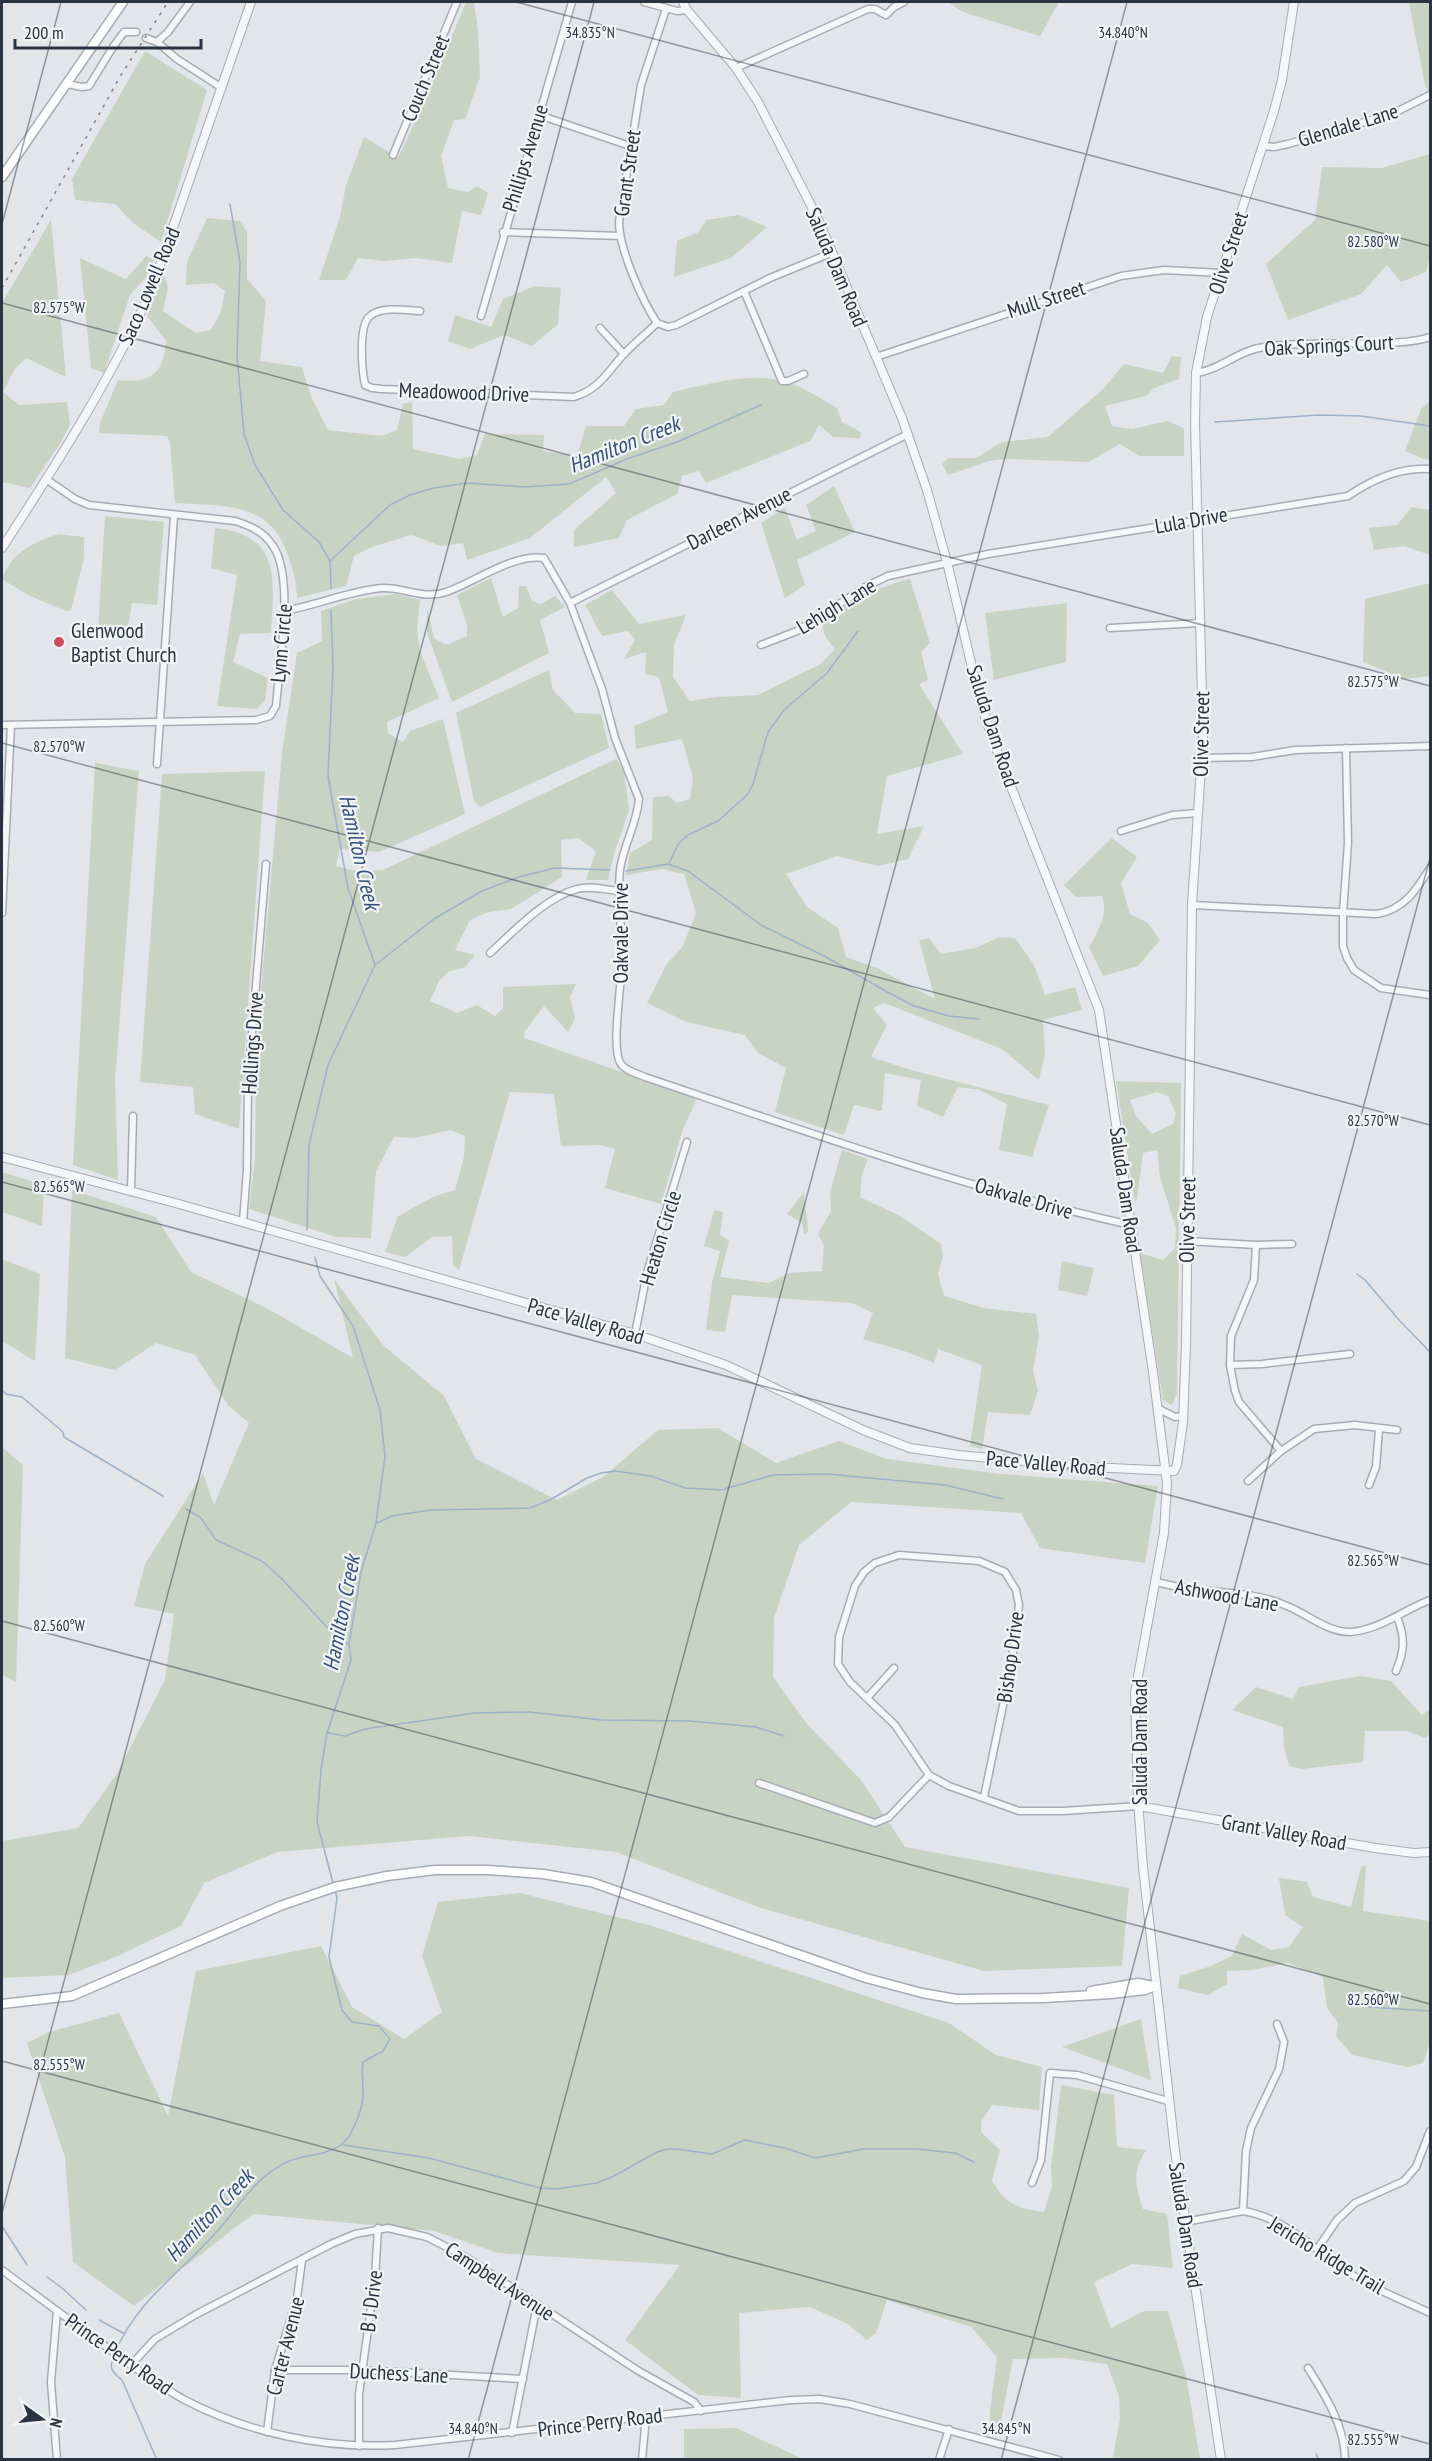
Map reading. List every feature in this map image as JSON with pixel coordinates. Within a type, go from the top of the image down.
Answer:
[{"type":"main road","points":[[2,177],[123,2]]},
{"type":"main road","points":[[2,2004],[72,1996],[280,1906],[335,1887],[387,1876],[435,1870],[488,1870],[543,1874],[591,1882],[866,1978],[922,1994],[956,1999],[993,2000],[1077,1995],[1138,1983],[1155,1986]]},
{"type":"street","points":[[157,42],[168,32],[190,2]]},
{"type":"street","name":"Saco Lowell Road","points":[[2,548],[92,407],[151,291],[251,2]]},
{"type":"street","name":"Couch Street","points":[[393,154],[457,2]]},
{"type":"street","name":"Phillips Avenue","points":[[480,316],[572,2]]},
{"type":"street","points":[[644,2],[666,9],[687,10]]},
{"type":"street","name":"Saluda Dam Road","points":[[683,2],[687,10],[736,68],[758,102],[795,171],[908,434],[947,562],[981,705],[1099,1010],[1166,1472],[1164,1533],[1135,1693],[1138,1806],[1168,2101],[1221,2460]]},
{"type":"street","name":"Olive Street","points":[[1166,1472],[1174,1471],[1177,1465],[1183,1416],[1186,1345],[1191,905],[1201,758],[1196,373],[1202,339],[1221,273],[1282,80],[1294,2]]},
{"type":"street","points":[[736,68],[868,9],[875,9],[886,15],[894,7],[904,3]]},
{"type":"street","name":"Grant Street","points":[[657,323],[628,260],[620,236],[619,222],[641,85],[666,9]]},
{"type":"street","points":[[67,84],[90,86],[124,32],[136,32]]},
{"type":"street","points":[[146,38],[157,42],[177,59],[222,88]]},
{"type":"street","name":"Glendale Lane","points":[[1263,146],[1274,147],[1288,144],[1392,114],[1431,95]]},
{"type":"street","points":[[539,115],[630,146]]},
{"type":"street","points":[[503,232],[620,236]]},
{"type":"street","points":[[657,323],[668,327],[676,325],[744,291],[831,253]]},
{"type":"street","name":"Mull Street","points":[[876,357],[1121,276],[1164,270],[1221,273]]},
{"type":"street","points":[[744,291],[782,381],[788,381],[804,374]]},
{"type":"street","name":"Meadowood Drive","points":[[420,311],[384,310],[370,316],[365,323],[362,351],[362,373],[366,385],[382,389],[574,397],[588,392],[601,382],[624,354],[657,323]]},
{"type":"street","points":[[600,328],[624,354]]},
{"type":"street","name":"Oak Springs Court","points":[[1196,373],[1207,372],[1246,351],[1264,347],[1367,344],[1431,338]]},
{"type":"street","name":"Darleen Avenue","points":[[570,603],[908,434]]},
{"type":"street","name":"Lula Drive","points":[[947,562],[1348,495],[1386,475],[1404,470],[1431,469]]},
{"type":"street","name":"Lynn Circle","points":[[2,725],[256,720],[270,716],[276,706],[285,585],[279,557],[265,536],[253,527],[236,521],[89,505],[75,499],[46,479]]},
{"type":"street","points":[[157,765],[174,516]]},
{"type":"street","name":"Oakvale Drive","points":[[284,611],[385,588],[430,596],[446,592],[486,572],[539,557],[544,558],[570,603],[602,688],[615,738],[639,799],[638,810],[624,851],[619,891],[622,960],[617,1028],[618,1058],[621,1065],[655,1080],[906,1163],[1069,1211],[1131,1225]]},
{"type":"street","name":"Lehigh Lane","points":[[761,645],[797,631],[867,586],[888,576],[947,562]]},
{"type":"street","points":[[1110,628],[1201,623]]},
{"type":"street","points":[[2,913],[11,725]]},
{"type":"street","points":[[1201,758],[1233,759],[1296,750],[1431,746]]},
{"type":"street","points":[[1346,748],[1348,843],[1343,946],[1354,970],[1381,988],[1431,995]]},
{"type":"street","points":[[1121,831],[1172,815],[1198,813]]},
{"type":"street","name":"Hollings Drive","points":[[243,1222],[247,1170],[248,1082],[266,864]]},
{"type":"street","points":[[1191,905],[1377,914],[1399,908],[1408,900],[1431,868]]},
{"type":"street","points":[[490,953],[526,919],[577,889],[619,891]]},
{"type":"street","points":[[131,1191],[133,1116]]},
{"type":"street","name":"Heaton Circle","points":[[635,1334],[647,1273],[687,1142]]},
{"type":"street","name":"Pace Valley Road","points":[[2,1157],[243,1222],[635,1334],[726,1365],[863,1430],[910,1448],[967,1456],[1166,1472]]},
{"type":"street","points":[[1187,1241],[1256,1245],[1292,1244]]},
{"type":"street","points":[[1256,1245],[1254,1280],[1232,1336],[1230,1365],[1239,1402],[1281,1451]]},
{"type":"street","points":[[1230,1365],[1263,1364],[1350,1354]]},
{"type":"street","points":[[1157,1408],[1175,1417],[1183,1416]]},
{"type":"street","points":[[1248,1481],[1281,1451],[1314,1429],[1355,1425],[1397,1430]]},
{"type":"street","points":[[1369,1485],[1376,1467],[1379,1429]]},
{"type":"street","name":"Bishop Drive","points":[[984,1797],[1011,1667],[1019,1605],[1016,1590],[1005,1572],[979,1561],[899,1555],[875,1563],[864,1572],[850,1598],[839,1637],[837,1652],[840,1670],[895,1725],[929,1774],[949,1786],[1019,1811],[1063,1811],[1138,1806]]},
{"type":"street","name":"Ashwood Lane","points":[[1156,1582],[1257,1596],[1284,1605],[1338,1631],[1367,1629],[1396,1617],[1412,1606],[1431,1600]]},
{"type":"street","points":[[1396,1617],[1403,1632],[1404,1647],[1396,1671]]},
{"type":"street","points":[[867,1698],[894,1668]]},
{"type":"street","points":[[759,1783],[875,1823],[889,1817],[929,1774]]},
{"type":"street","name":"Grant Valley Road","points":[[1138,1806],[1375,1848],[1414,1853],[1431,1852]]},
{"type":"street","points":[[1243,2211],[1246,2151],[1251,2128],[1279,2068],[1284,2042],[1277,2024]]},
{"type":"street","points":[[1032,2183],[1041,2160],[1050,2073],[1077,2075],[1168,2101]]},
{"type":"street","points":[[1318,2248],[1337,2220],[1355,2203],[1404,2181],[1416,2167],[1431,2131]]},
{"type":"street","name":"Jericho Ridge Trail","points":[[1185,2222],[1243,2211],[1278,2222],[1318,2248],[1358,2279],[1431,2313]]},
{"type":"street","name":"B J Drive","points":[[359,2446],[361,2370],[375,2279],[378,2228]]},
{"type":"street","name":"Campbell Avenue","points":[[131,2365],[155,2339],[171,2328],[355,2234],[388,2228],[427,2237],[444,2245],[637,2370],[694,2402],[701,2411]]},
{"type":"street","name":"Carter Avenue","points":[[267,2432],[275,2370],[297,2298],[302,2260]]},
{"type":"street","name":"Prince Perry Road","points":[[2,2270],[131,2365],[184,2400],[267,2432],[307,2440],[359,2446],[419,2443],[791,2400],[835,2400],[1059,2460]]},
{"type":"street","points":[[512,2433],[537,2305]]},
{"type":"street","points":[[57,2312],[51,2382],[57,2460]]},
{"type":"street","points":[[1308,2368],[1338,2424],[1343,2439],[1345,2460]]},
{"type":"street","name":"Duchess Lane","points":[[275,2370],[361,2370],[523,2379]]},
{"type":"street","points":[[642,2460],[646,2416]]},
{"type":"street","points":[[939,2460],[949,2429]]},
{"type":"green space","points":[[466,2],[474,2],[480,77],[465,119],[454,120],[441,156],[448,188],[468,192],[477,186],[488,193],[481,215],[462,211],[452,263],[416,258],[384,261],[358,258],[346,280],[319,280],[340,217],[346,185],[364,137],[398,158],[427,96]]},
{"type":"green space","points":[[948,2],[1053,2],[1058,4],[1040,36],[963,12]]},
{"type":"green space","points":[[1409,2],[1430,2],[1430,94],[1425,85]]},
{"type":"green space","points":[[145,51],[207,90],[161,242],[133,223],[115,204],[75,200],[72,179]]},
{"type":"green space","points":[[1430,154],[1430,256],[1426,272],[1401,282],[1387,265],[1361,294],[1288,320],[1266,264],[1315,220],[1322,167],[1382,168]]},
{"type":"green space","points":[[739,215],[767,227],[731,258],[674,277],[677,241],[699,232],[706,220]]},
{"type":"green space","points":[[207,218],[240,221],[247,232],[247,279],[266,301],[260,361],[302,367],[311,396],[328,430],[382,436],[397,430],[403,404],[412,402],[413,449],[459,459],[477,455],[485,434],[544,435],[543,451],[577,456],[586,426],[624,426],[636,409],[664,405],[673,392],[723,381],[762,378],[790,383],[807,390],[837,408],[842,422],[861,432],[860,438],[833,437],[819,425],[810,441],[706,483],[699,471],[682,476],[677,494],[627,520],[619,538],[574,547],[574,530],[616,493],[606,477],[530,538],[467,560],[463,543],[441,546],[411,535],[372,547],[354,556],[346,586],[297,598],[290,560],[277,533],[266,522],[239,509],[175,503],[170,442],[167,436],[99,433],[100,423],[118,380],[147,378],[158,369],[162,362],[166,341],[147,316],[164,275],[168,287],[163,311],[196,333],[211,330],[221,311],[225,291],[214,283],[186,285],[187,262]]},
{"type":"green space","points":[[51,220],[66,377],[26,358],[14,370],[3,392],[19,405],[67,402],[70,424],[61,442],[30,488],[2,482],[2,303]]},
{"type":"green space","points":[[146,256],[154,260],[146,277],[130,295],[104,373],[91,368],[80,258],[126,279]]},
{"type":"green space","points":[[535,286],[561,288],[558,324],[532,346],[504,335],[470,349],[448,341],[455,315],[491,327],[503,299]]},
{"type":"green space","points":[[1172,356],[1181,357],[1179,379],[1154,388],[1146,396],[1105,406],[1112,426],[1132,429],[1167,421],[1184,428],[1184,456],[1139,456],[1120,444],[1088,462],[1006,459],[989,461],[948,475],[942,464],[949,458],[976,458],[1002,442],[1048,437],[1103,389],[1124,364],[1163,373]]},
{"type":"green space","points":[[1430,401],[1430,460],[1405,451],[1421,409]]},
{"type":"green space","points":[[834,486],[855,532],[797,560],[805,585],[785,598],[761,523],[785,508],[797,540],[816,531],[806,505]]},
{"type":"green space","points":[[1412,507],[1430,510],[1430,555],[1404,546],[1374,550],[1369,528],[1397,525]]},
{"type":"green space","points":[[105,516],[164,522],[157,605],[132,603],[127,633],[98,630]]},
{"type":"green space","points":[[215,528],[237,532],[252,540],[263,550],[269,563],[273,595],[271,633],[240,634],[233,662],[268,678],[265,700],[257,709],[217,706],[237,575],[211,568]]},
{"type":"green space","points":[[59,534],[84,537],[84,558],[71,610],[66,611],[28,595],[2,579],[17,555],[40,541]]},
{"type":"green space","points":[[491,578],[503,617],[518,608],[519,586],[526,586],[532,601],[541,604],[555,596],[565,607],[540,620],[549,653],[452,702],[427,633],[427,608],[434,638],[446,645],[467,636],[467,625],[457,595]]},
{"type":"green space","points":[[910,579],[930,643],[921,652],[928,680],[919,684],[963,754],[887,776],[877,834],[924,826],[908,859],[878,866],[837,856],[786,874],[807,907],[838,928],[846,957],[877,968],[935,999],[919,940],[929,938],[941,954],[975,948],[1000,937],[1015,938],[1034,965],[1045,995],[1075,987],[1082,1010],[1043,1020],[1045,1054],[1039,1080],[1002,1049],[884,1003],[873,1008],[887,1025],[871,1057],[911,1070],[1049,1105],[1032,1157],[999,1150],[1007,1104],[980,1090],[958,1087],[943,1117],[917,1106],[921,1080],[885,1073],[882,1111],[854,1105],[844,1135],[775,1112],[786,1068],[758,1053],[745,1035],[687,1022],[647,1003],[666,965],[683,946],[696,913],[684,874],[662,869],[626,875],[630,853],[652,840],[653,797],[669,796],[677,803],[690,799],[693,778],[682,739],[636,749],[634,726],[668,712],[659,677],[645,674],[646,652],[624,659],[635,640],[628,631],[602,636],[585,605],[612,590],[639,624],[686,615],[674,645],[673,677],[690,701],[758,695],[821,664],[835,649],[824,632],[824,619],[866,595]]},
{"type":"green space","points":[[1430,583],[1430,676],[1405,679],[1363,662],[1365,599]]},
{"type":"green space","points":[[396,594],[420,600],[417,629],[420,651],[439,698],[387,722],[388,733],[403,742],[410,731],[443,719],[465,814],[379,852],[340,849],[336,866],[356,871],[383,870],[616,759],[624,772],[629,810],[608,880],[586,880],[596,852],[579,838],[561,840],[562,877],[511,909],[488,912],[470,920],[455,950],[475,955],[464,968],[449,971],[439,981],[430,1001],[457,1013],[477,1005],[495,1016],[503,1008],[503,987],[576,984],[570,997],[575,1018],[568,1032],[544,1006],[525,1031],[524,1038],[697,1098],[682,1132],[661,1204],[605,1188],[615,1149],[599,1145],[561,1146],[554,1094],[510,1092],[459,1270],[453,1265],[452,1236],[432,1237],[405,1257],[385,1252],[398,1216],[435,1196],[455,1190],[464,1157],[465,1136],[451,1130],[414,1138],[394,1137],[376,1171],[371,1238],[336,1237],[249,1209],[255,1158],[256,1061],[263,968],[282,753],[297,653],[322,641],[321,611],[356,599]]},
{"type":"green space","points":[[1067,603],[1066,662],[994,680],[985,613]]},
{"type":"green space","points":[[549,670],[553,690],[575,713],[601,714],[609,748],[480,807],[474,801],[456,713]]},
{"type":"green space","points":[[95,763],[139,771],[115,1079],[118,1180],[73,1165]]},
{"type":"green space","points":[[265,771],[239,1129],[195,1114],[193,1087],[140,1082],[162,774]]},
{"type":"green space","points":[[1112,838],[1137,857],[1121,883],[1130,914],[1148,923],[1160,940],[1138,966],[1103,976],[1089,947],[1103,916],[1102,896],[1076,897],[1064,885]]},
{"type":"green space","points":[[1116,1081],[1181,1083],[1177,1393],[1172,1405],[1163,1400],[1140,1253],[1163,1260],[1175,1248],[1176,1228],[1160,1177],[1157,1150],[1143,1153],[1135,1202]],"holes":[[[1157,1092],[1168,1096],[1176,1113],[1173,1124],[1152,1134],[1136,1116],[1130,1100]]]},
{"type":"green space","points":[[842,1150],[868,1159],[862,1174],[860,1197],[900,1216],[941,1244],[943,1255],[938,1274],[944,1296],[984,1308],[1036,1314],[1039,1336],[1033,1371],[1038,1391],[1030,1415],[988,1412],[982,1449],[970,1446],[982,1365],[938,1349],[934,1363],[863,1339],[873,1313],[852,1303],[732,1295],[725,1332],[706,1330],[712,1283],[720,1251],[704,1246],[714,1210],[723,1212],[720,1235],[729,1241],[720,1277],[769,1283],[789,1273],[822,1271],[824,1246],[818,1234],[831,1211],[830,1192]]},
{"type":"green space","points":[[2,1172],[44,1185],[42,1226],[2,1212]]},
{"type":"green space","points":[[72,1190],[156,1217],[191,1272],[272,1311],[353,1358],[334,1279],[383,1345],[444,1396],[476,1459],[557,1500],[603,1477],[658,1430],[718,1428],[776,1463],[839,1441],[887,1459],[1001,1474],[1158,1486],[1145,1563],[1040,1548],[1021,1513],[851,1502],[799,1545],[774,1618],[773,1677],[807,1724],[861,1780],[905,1847],[1129,1888],[1122,1966],[984,1971],[761,1908],[616,1852],[469,1836],[277,1852],[204,1883],[181,1926],[115,1957],[69,1975],[2,1978],[2,1841],[78,1828],[116,1775],[165,1680],[174,1614],[134,1606],[145,1564],[203,1473],[214,1505],[249,1423],[228,1405],[195,1355],[156,1343],[115,1370],[65,1358]]},
{"type":"green space","points":[[804,1192],[808,1232],[804,1234],[802,1223],[787,1214]]},
{"type":"green space","points":[[2,1259],[40,1274],[35,1361],[2,1341]]},
{"type":"green space","points":[[1062,1261],[1094,1268],[1087,1296],[1058,1290]]},
{"type":"green space","points":[[2,1447],[23,1465],[16,1682],[3,1675],[2,1665]]},
{"type":"green space","points":[[1361,1676],[1391,1681],[1422,1715],[1430,1709],[1430,1733],[1426,1738],[1406,1731],[1365,1731],[1363,1762],[1301,1769],[1289,1766],[1284,1747],[1283,1727],[1232,1710],[1256,1687],[1293,1699],[1299,1687]]},
{"type":"green space","points":[[1366,1865],[1363,1911],[1430,1921],[1430,2042],[1423,2063],[1408,2067],[1352,2055],[1336,2036],[1338,2023],[1327,2008],[1323,1977],[1288,1963],[1251,1970],[1227,1971],[1227,1984],[1208,1995],[1178,1988],[1180,1976],[1232,1956],[1242,1934],[1271,1950],[1289,1947],[1303,1927],[1285,1915],[1279,1878],[1307,1882],[1313,1897],[1351,1907],[1361,1867]]},
{"type":"green space","points":[[520,1893],[649,1925],[949,2023],[996,2055],[1042,2067],[1039,2110],[992,2105],[981,2122],[981,2132],[1000,2150],[992,2181],[1008,2200],[1019,2207],[1044,2212],[1052,2186],[1051,2168],[1061,2085],[1114,2095],[1117,2147],[1146,2150],[1138,2165],[1136,2178],[1138,2192],[1143,2209],[1167,2214],[1173,2268],[1132,2264],[1094,2282],[1111,2328],[1144,2311],[1168,2311],[1186,2376],[1200,2459],[1119,2460],[1113,2458],[1120,2419],[1119,2396],[1107,2364],[1063,2358],[1013,2359],[999,2431],[990,2431],[990,2411],[997,2357],[971,2327],[887,2300],[876,2333],[867,2340],[848,2324],[810,2307],[739,2313],[741,2398],[698,2395],[625,2340],[680,2265],[498,2253],[434,2231],[253,2214],[134,2306],[73,2262],[65,2157],[27,2043],[49,2032],[119,2013],[168,2116],[196,1971],[321,1946],[352,2007],[404,2039],[442,2012],[422,1956],[438,1902]]},
{"type":"green space","points":[[1141,2019],[1151,2080],[1062,2047]]},
{"type":"green space","points":[[736,2428],[803,2459],[684,2459],[684,2429]]},
{"type":"waterway","points":[[230,204],[240,262],[237,355],[244,434],[255,465],[283,510],[319,542],[330,561],[331,589]]},
{"type":"waterway","name":"Hamilton Creek","points":[[330,561],[390,505],[410,495],[434,488],[467,483],[525,487],[569,484],[627,459],[677,442],[761,405]]},
{"type":"waterway","points":[[1215,422],[1319,415],[1361,416],[1430,426]]},
{"type":"waterway","name":"Hamilton Creek","points":[[331,610],[333,668],[328,776],[348,888],[375,965]]},
{"type":"waterway","points":[[669,863],[679,843],[688,835],[718,821],[747,795],[753,784],[768,732],[784,710],[827,673],[858,631]]},
{"type":"waterway","points":[[626,871],[668,864],[688,871],[761,925],[826,957],[914,1006],[949,1016],[979,1019]]},
{"type":"waterway","name":"Hamilton Creek","points":[[307,1230],[309,1145],[328,1065],[375,965],[434,919],[482,891],[519,877],[555,868],[610,870]]},
{"type":"waterway","name":"Hamilton Creek","points":[[315,1257],[320,1276],[353,1326],[380,1410],[385,1456],[376,1523],[361,1572],[349,1645],[351,1660],[327,1733],[321,1770],[317,1822],[333,1883]]},
{"type":"waterway","points":[[1357,1274],[1430,1352]]},
{"type":"waterway","points":[[2,1390],[6,1394],[22,1397],[63,1432],[64,1437],[163,1496]]},
{"type":"waterway","points":[[377,1523],[392,1516],[430,1510],[530,1508],[550,1500],[587,1478],[615,1471],[651,1476],[685,1488],[721,1490],[773,1475],[827,1474],[945,1485],[1003,1499]]},
{"type":"waterway","points":[[186,1509],[201,1518],[216,1540],[262,1561],[326,1626],[348,1644]]},
{"type":"waterway","points":[[328,1733],[345,1736],[365,1729],[475,1713],[529,1712],[602,1720],[690,1721],[756,1727],[784,1736]]},
{"type":"waterway","name":"Hamilton Creek","points":[[116,2350],[146,2303],[217,2232],[257,2184],[287,2162],[338,2147],[354,2128],[363,2100],[363,2062],[383,2051],[390,2039],[379,2026],[352,2022],[342,2010],[329,1957],[337,1898],[335,1890]]},
{"type":"waterway","points":[[1369,2007],[1430,2011]]},
{"type":"waterway","points":[[343,2145],[429,2158],[540,2188],[556,2189],[597,2183],[667,2149],[712,2154],[745,2140],[785,2148],[815,2158],[864,2149],[917,2149],[955,2153],[974,2162]]},
{"type":"waterway","points":[[2,2226],[27,2265]]},
{"type":"waterway","points":[[47,2277],[86,2310]]},
{"type":"waterway","points":[[99,2320],[123,2333]]},
{"type":"waterway","name":"Hamilton Creek","points":[[115,2354],[112,2368],[122,2380],[157,2460]]},
{"type":"waterway","points":[[1316,2454],[1319,2460]]},
{"type":"railway","points":[[2,288],[121,75],[168,2]]},
{"type":"place","name":"Glenwood Baptist Church","points":[[59,642]]}]
